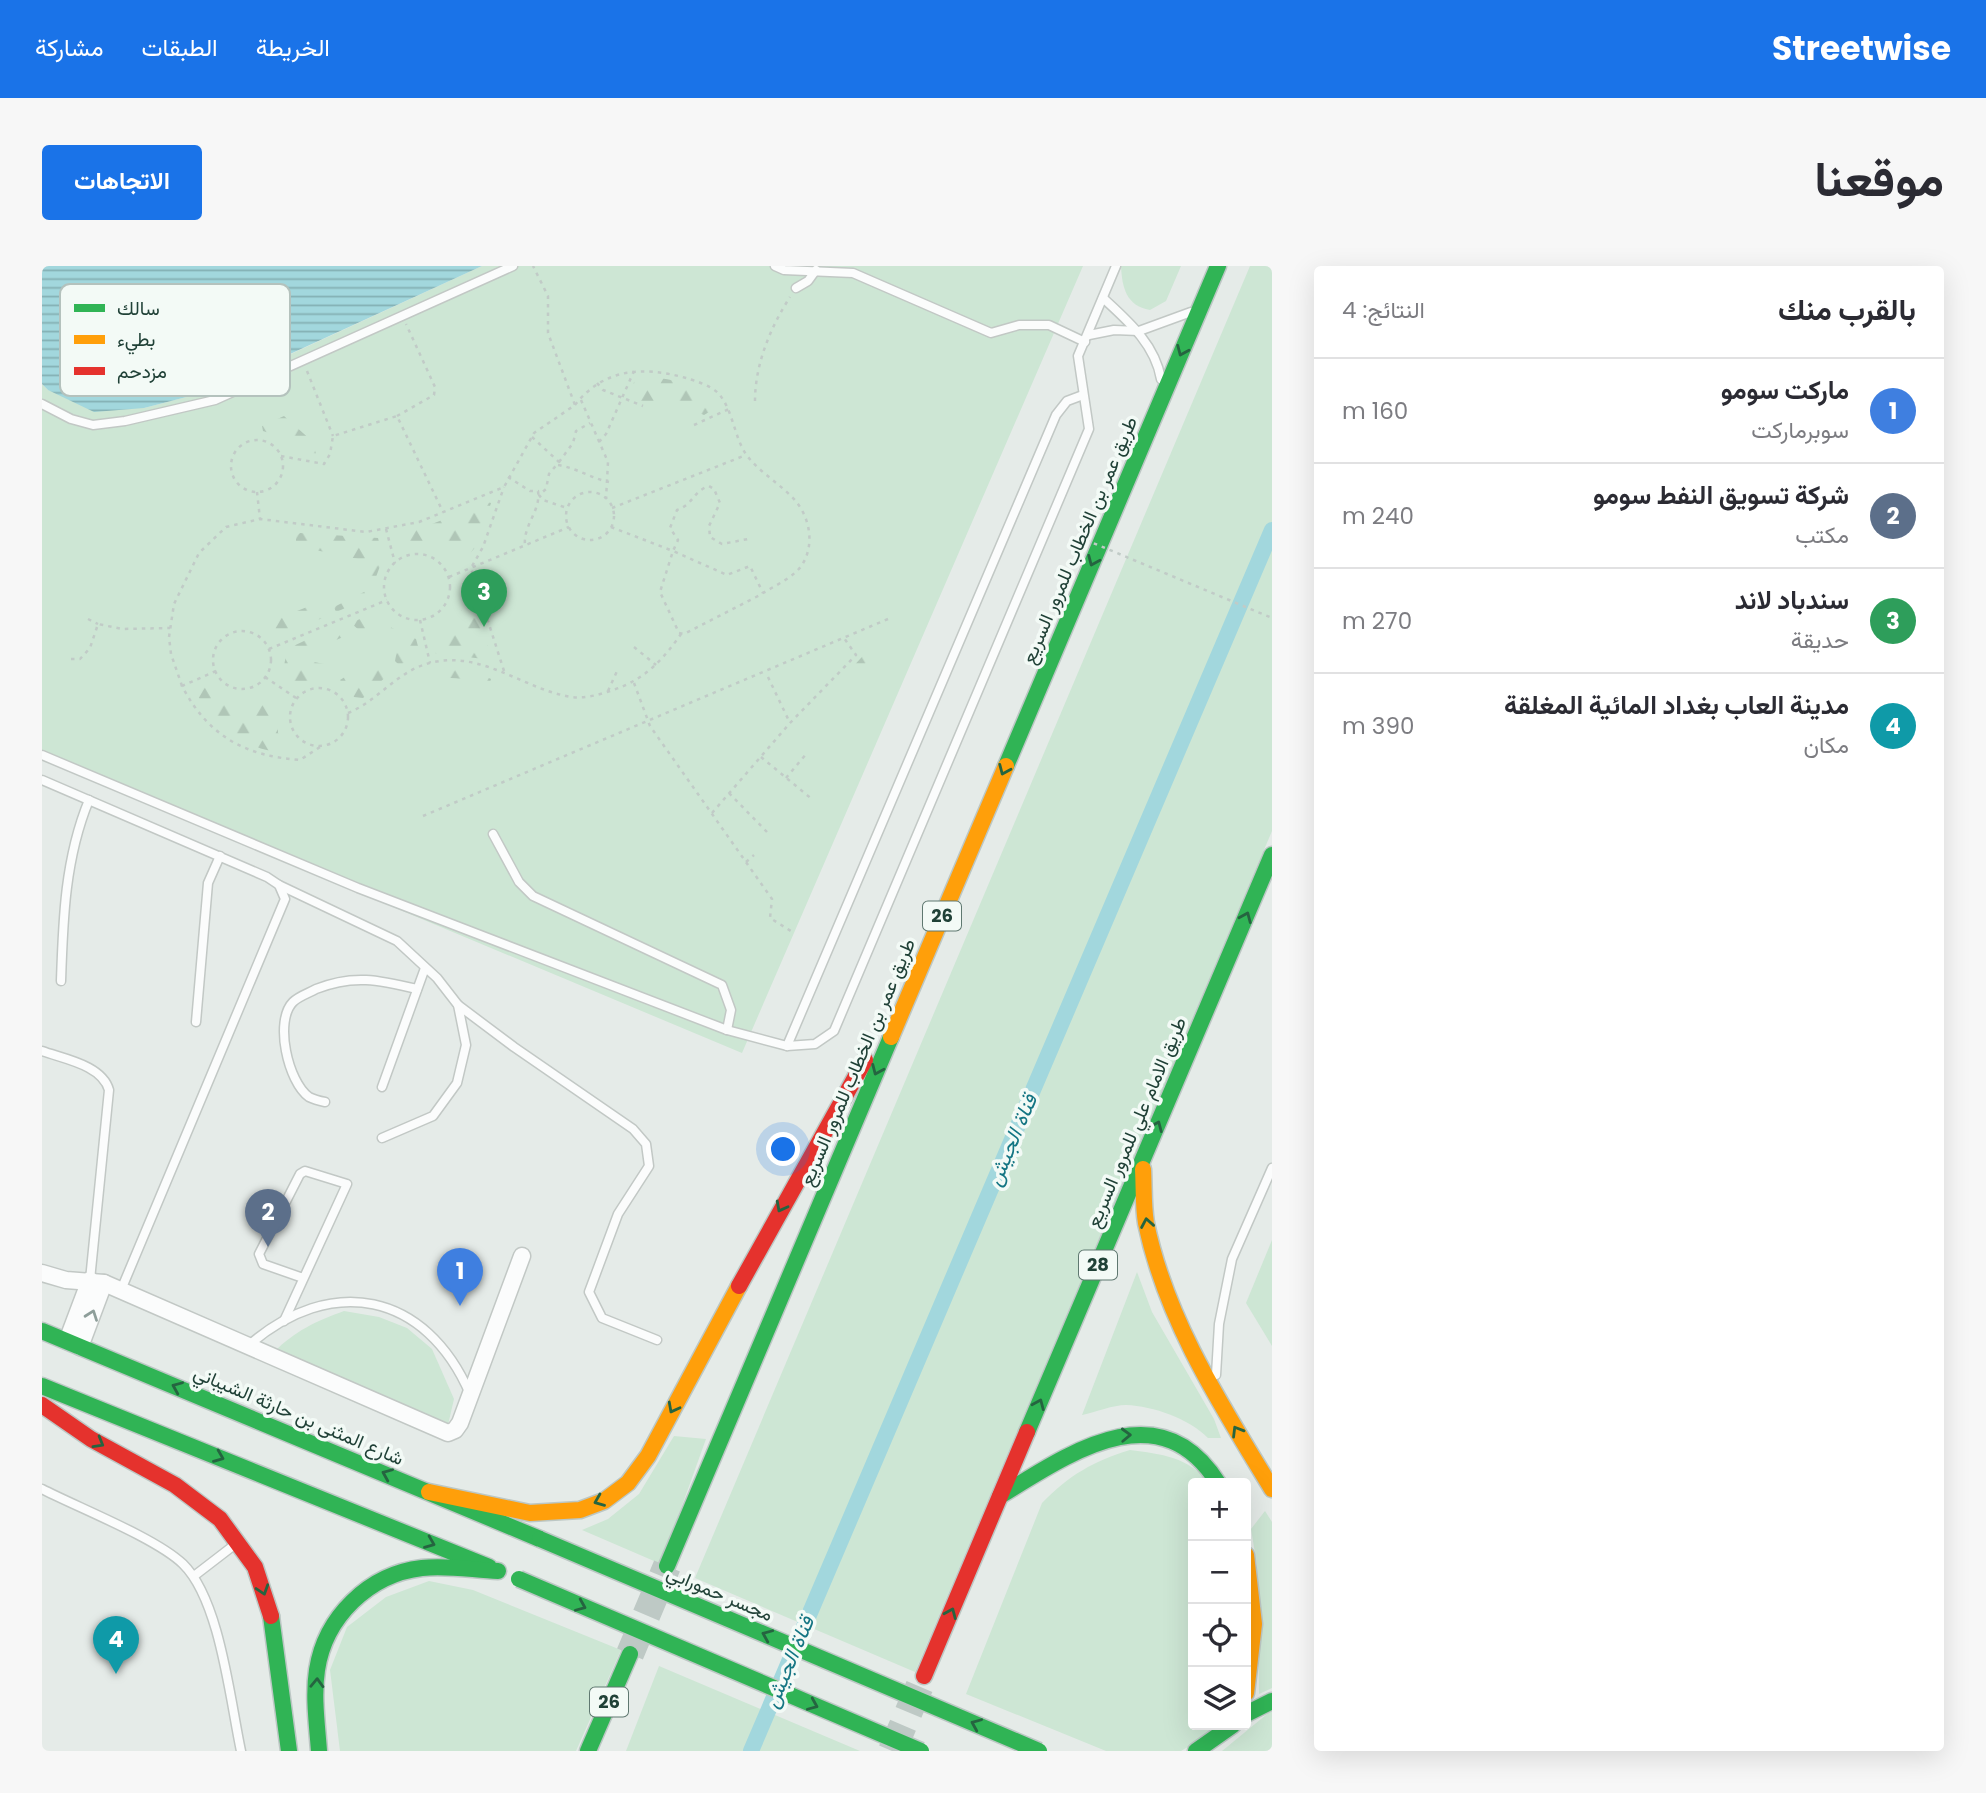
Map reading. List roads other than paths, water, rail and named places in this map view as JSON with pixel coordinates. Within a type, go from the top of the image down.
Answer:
[{"type":"main road","name":"طريق عمر بن الخطاب للمرور السريع","points":[[667,1566],[1218,266]]},
{"type":"main road","name":"طريق الامام علي للمرور السريع","points":[[924,1676],[1272,855]]},
{"type":"main road","points":[[429,1492],[523,1514],[570,1512],[607,1499],[626,1485],[648,1456],[793,1184],[925,957]]},
{"type":"main road","points":[[1143,1160],[1145,1220],[1158,1271],[1181,1329],[1216,1395],[1272,1489]]},
{"type":"main road","name":"شارع المثنى بن حارثة الشيباني","points":[[42,1331],[540,1539]]},
{"type":"main road","points":[[42,1386],[519,1579],[922,1751]]},
{"type":"main road","points":[[42,1405],[91,1439],[175,1485],[220,1519],[238,1543],[255,1567],[273,1621],[289,1751]]},
{"type":"main road","points":[[1000,1496],[1084,1445],[1119,1433],[1159,1436],[1168,1440],[1186,1449],[1215,1478]]},
{"type":"main road","name":"مجسر حمورابي","points":[[540,1539],[1039,1751]]},
{"type":"main road","points":[[318,1751],[317,1667],[329,1633],[349,1603],[379,1581],[421,1568],[498,1571]]},
{"type":"main road","points":[[1249,1667],[1254,1633],[1251,1588]]},
{"type":"main road","name":"26","points":[[588,1751],[630,1654]]},
{"type":"main road","points":[[1251,1712],[1272,1701]]},
{"type":"main road","points":[[1196,1751],[1226,1730]]},
{"type":"street","points":[[42,1273],[65,1280],[97,1281],[121,1290],[444,1433],[458,1427],[522,1256]]},
{"type":"street","points":[[74,1344],[97,1281]]},
{"type":"lane","points":[[290,366],[513,266]]},
{"type":"lane","points":[[775,266],[784,270],[853,273],[991,333],[1019,325],[1049,325],[1087,338],[1114,330],[1139,331],[1200,309]]},
{"type":"lane","points":[[42,755],[358,888],[727,1030],[787,1046],[815,1044],[834,1031],[1089,429],[1078,356],[1116,266]]},
{"type":"lane","points":[[796,288],[808,281],[816,270]]},
{"type":"lane","points":[[1103,299],[1139,331],[1159,367],[1164,394]]},
{"type":"lane","points":[[42,404],[71,419],[93,425],[111,424],[224,396]]},
{"type":"lane","points":[[787,1046],[1056,415],[1067,401],[1083,396]]},
{"type":"lane","points":[[42,780],[220,856],[397,941],[458,1005],[633,1129],[646,1144],[649,1166],[618,1214],[589,1292],[602,1318],[657,1340]]},
{"type":"lane","points":[[61,981],[64,907],[75,833],[89,800]]},
{"type":"lane","points":[[493,834],[519,882],[533,896],[722,985],[731,1010],[727,1030]]},
{"type":"lane","points":[[196,1022],[208,883],[220,856]]},
{"type":"lane","points":[[121,1290],[281,913],[285,899],[279,885]]},
{"type":"lane","points":[[382,1087],[425,968]]},
{"type":"lane","points":[[325,1102],[309,1097],[292,1069],[285,1049],[284,1017],[292,1002],[303,995],[348,979],[381,981],[417,989]]},
{"type":"lane","points":[[382,1138],[433,1116],[457,1083],[466,1045],[458,1005]]},
{"type":"lane","points":[[42,1051],[98,1072],[106,1080],[109,1090],[97,1281]]},
{"type":"lane","points":[[1216,1395],[1219,1324],[1232,1259],[1272,1168]]},
{"type":"lane","points":[[284,1321],[347,1184],[305,1171],[300,1174],[259,1254],[263,1264],[303,1278]]},
{"type":"lane","points":[[248,1346],[284,1321],[317,1306],[351,1300],[401,1312],[438,1343],[457,1364],[470,1394]]},
{"type":"lane","points":[[42,1489],[171,1554],[194,1576],[209,1604],[241,1751]]},
{"type":"lane","points":[[194,1576],[238,1543]]},
{"type":"water","points":[[42,266],[482,266],[290,354],[290,284],[60,284],[60,396],[42,384]]},
{"type":"water","points":[[61,396],[190,396],[144,408],[94,412]]},
{"type":"waterway","name":"قناة الجيش","points":[[751,1751],[1272,530]]},
{"type":"tunnel","points":[[630,1654],[667,1566]]},
{"type":"tunnel","points":[[892,1751],[924,1676]]},
{"type":"place","name":"سندباد لاند","points":[[484,627]]},
{"type":"place","name":"شركة تسويق النفط سومو","points":[[268,1247]]},
{"type":"place","name":"ماركت سومو","points":[[460,1306]]},
{"type":"place","name":"مدينة العاب بغداد المائية المغلقة","points":[[116,1674]]}]
